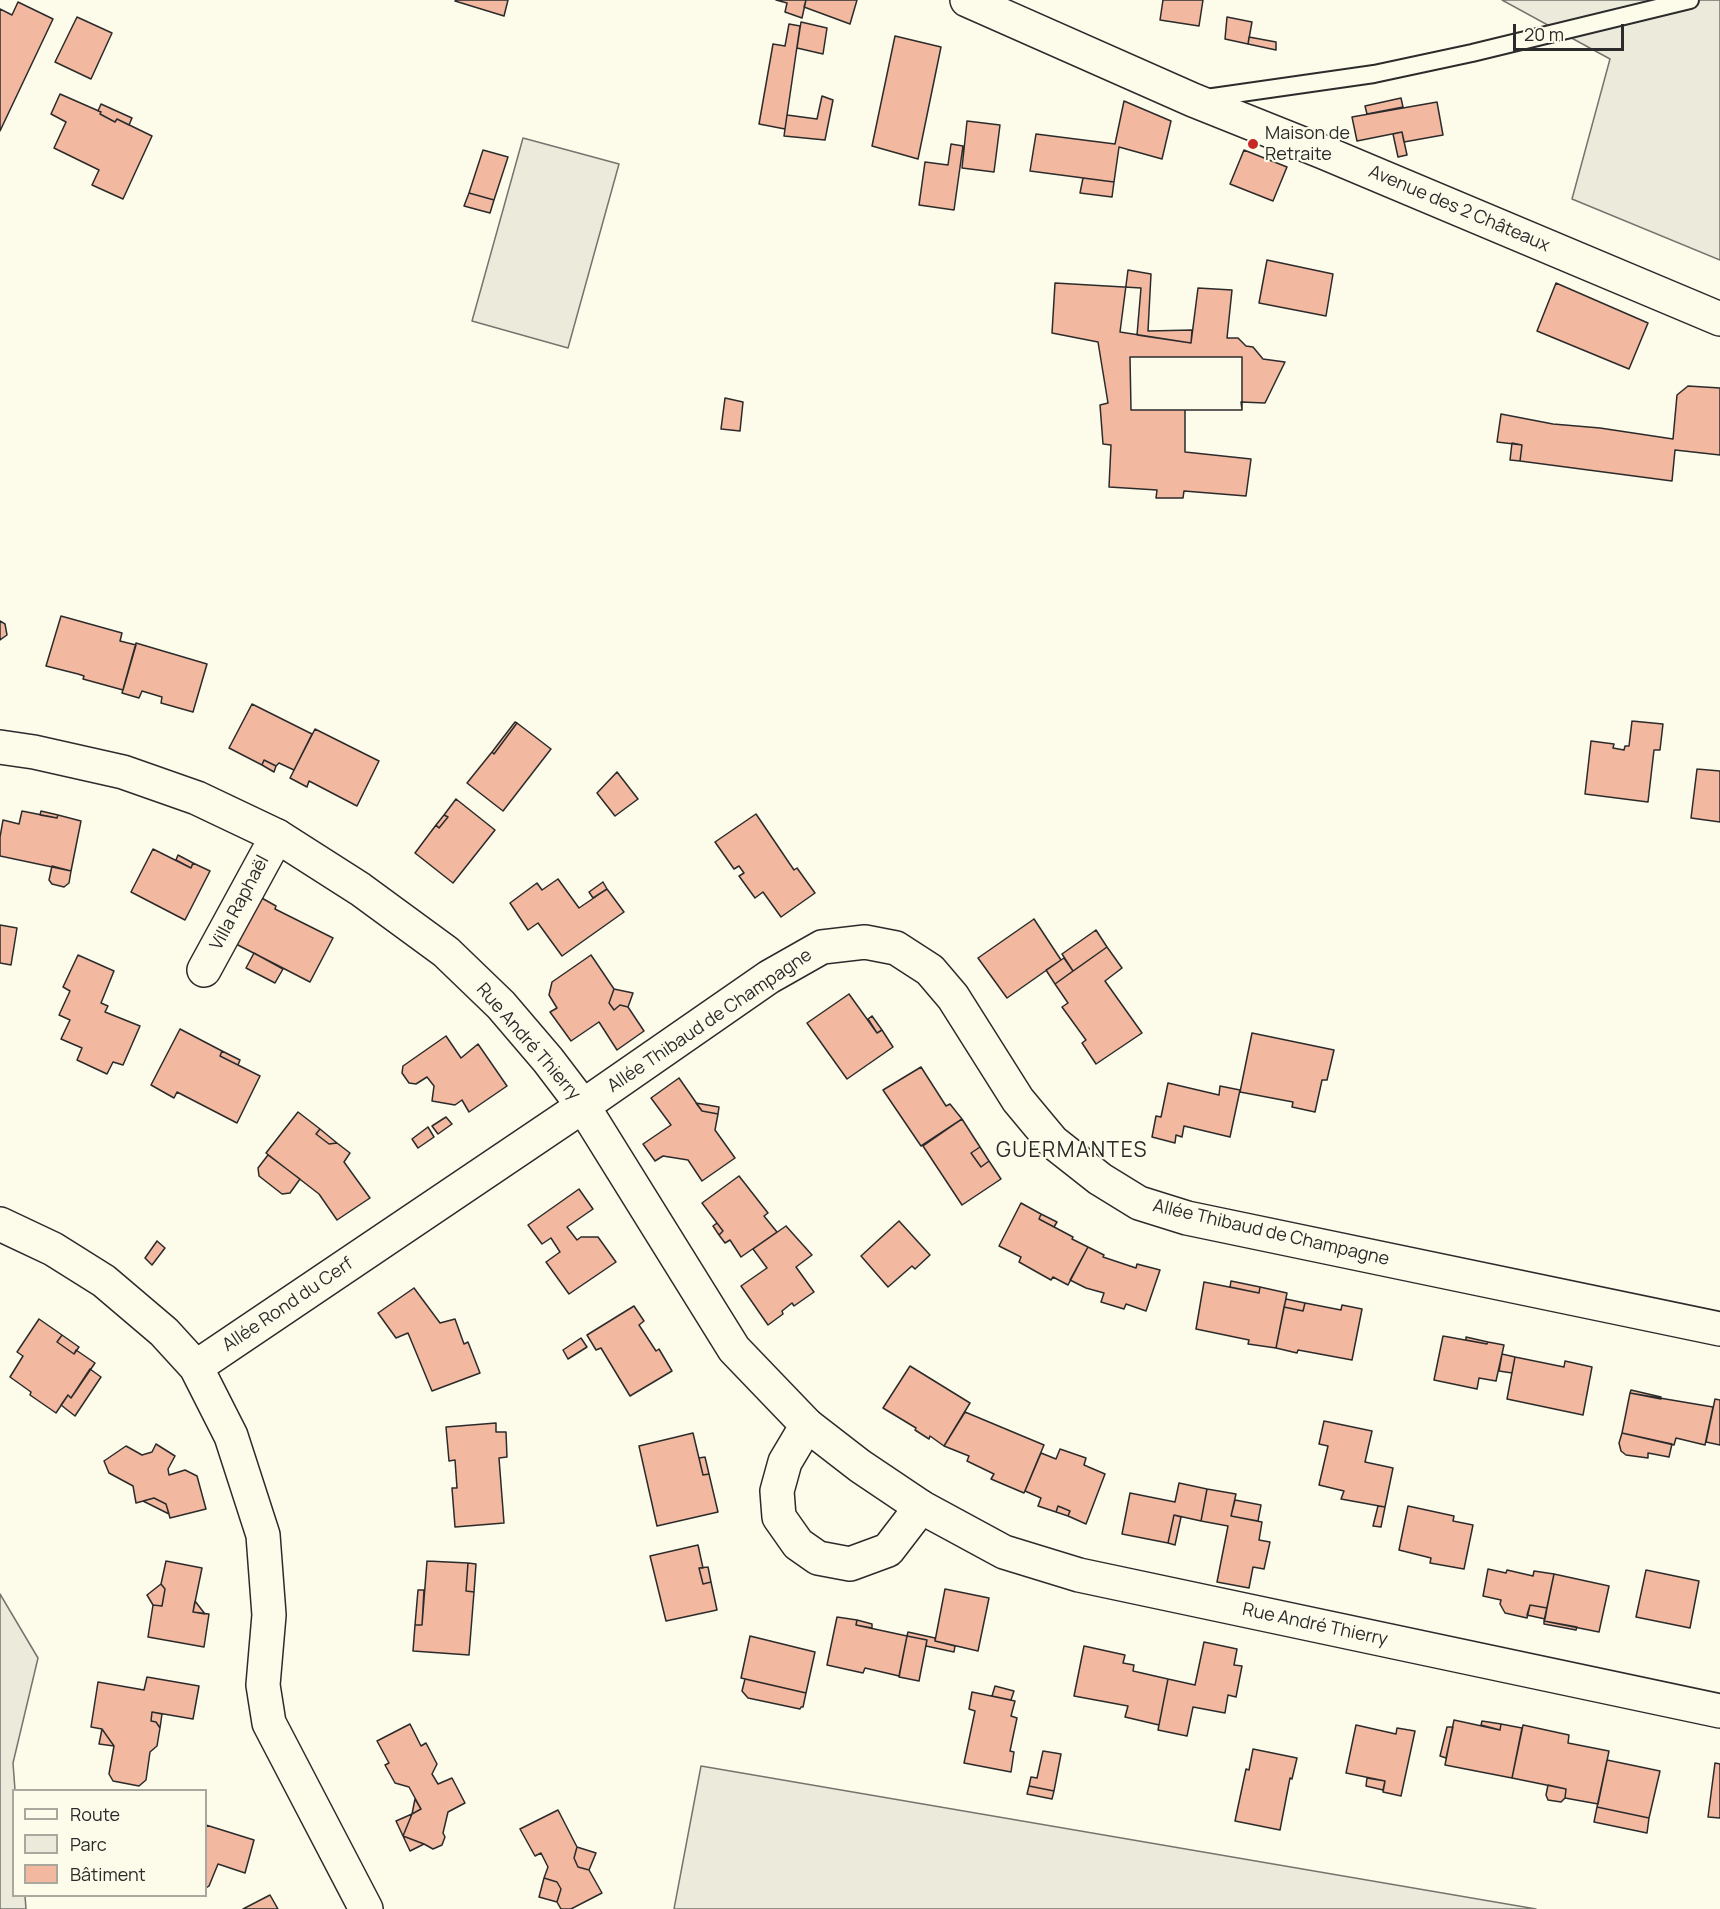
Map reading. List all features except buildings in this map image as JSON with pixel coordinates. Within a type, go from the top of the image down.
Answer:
[{"type":"street","name":"Avenue des 2 Châteaux","points":[[967,0],[1193,100],[1323,152],[1720,319]]},
{"type":"street","name":"Rue André Thierry","points":[[0,747],[123,772],[197,798],[277,836],[360,889],[447,952],[501,1005],[548,1060],[583,1106],[734,1349],[807,1425],[860,1466],[921,1508],[1004,1552],[1079,1575],[1720,1711]]},
{"type":"street","name":"Villa Raphaël","points":[[204,970],[277,836]]},
{"type":"street","name":"Allée Thibaud de Champagne","points":[[583,1106],[769,977],[822,947],[865,942],[896,948],[930,970],[953,997],[1018,1100],[1053,1142],[1100,1179],[1139,1203],[1187,1218],[1720,1329]]},
{"type":"street","name":"Allée Rond du Cerf","points":[[196,1367],[583,1106]]},
{"type":"street","points":[[0,1224],[53,1249],[104,1281],[164,1332],[196,1367],[231,1436],[263,1535],[269,1615],[263,1685],[269,1723],[366,1909]]},
{"type":"street","points":[[807,1425],[785,1462],[777,1491],[779,1517],[798,1544],[818,1558],[850,1564],[888,1550],[921,1508]]},
{"type":"lane","points":[[1193,100],[1374,74],[1472,53],[1690,0]]},
{"type":"green space","points":[[1502,0],[1720,0],[1720,260],[1572,199],[1610,59]]},
{"type":"green space","points":[[523,138],[619,164],[568,348],[472,321]]},
{"type":"green space","points":[[0,1594],[38,1658],[13,1763],[15,1789],[12,1789],[12,1897],[25,1897],[26,1909],[0,1909]]},
{"type":"green space","points":[[701,1766],[1536,1909],[674,1909]]},
{"type":"place","name":"Maison de Retraite","points":[[1253,144]]},
{"type":"district","name":"GUERMANTES","points":[[1072,1151]]}]
